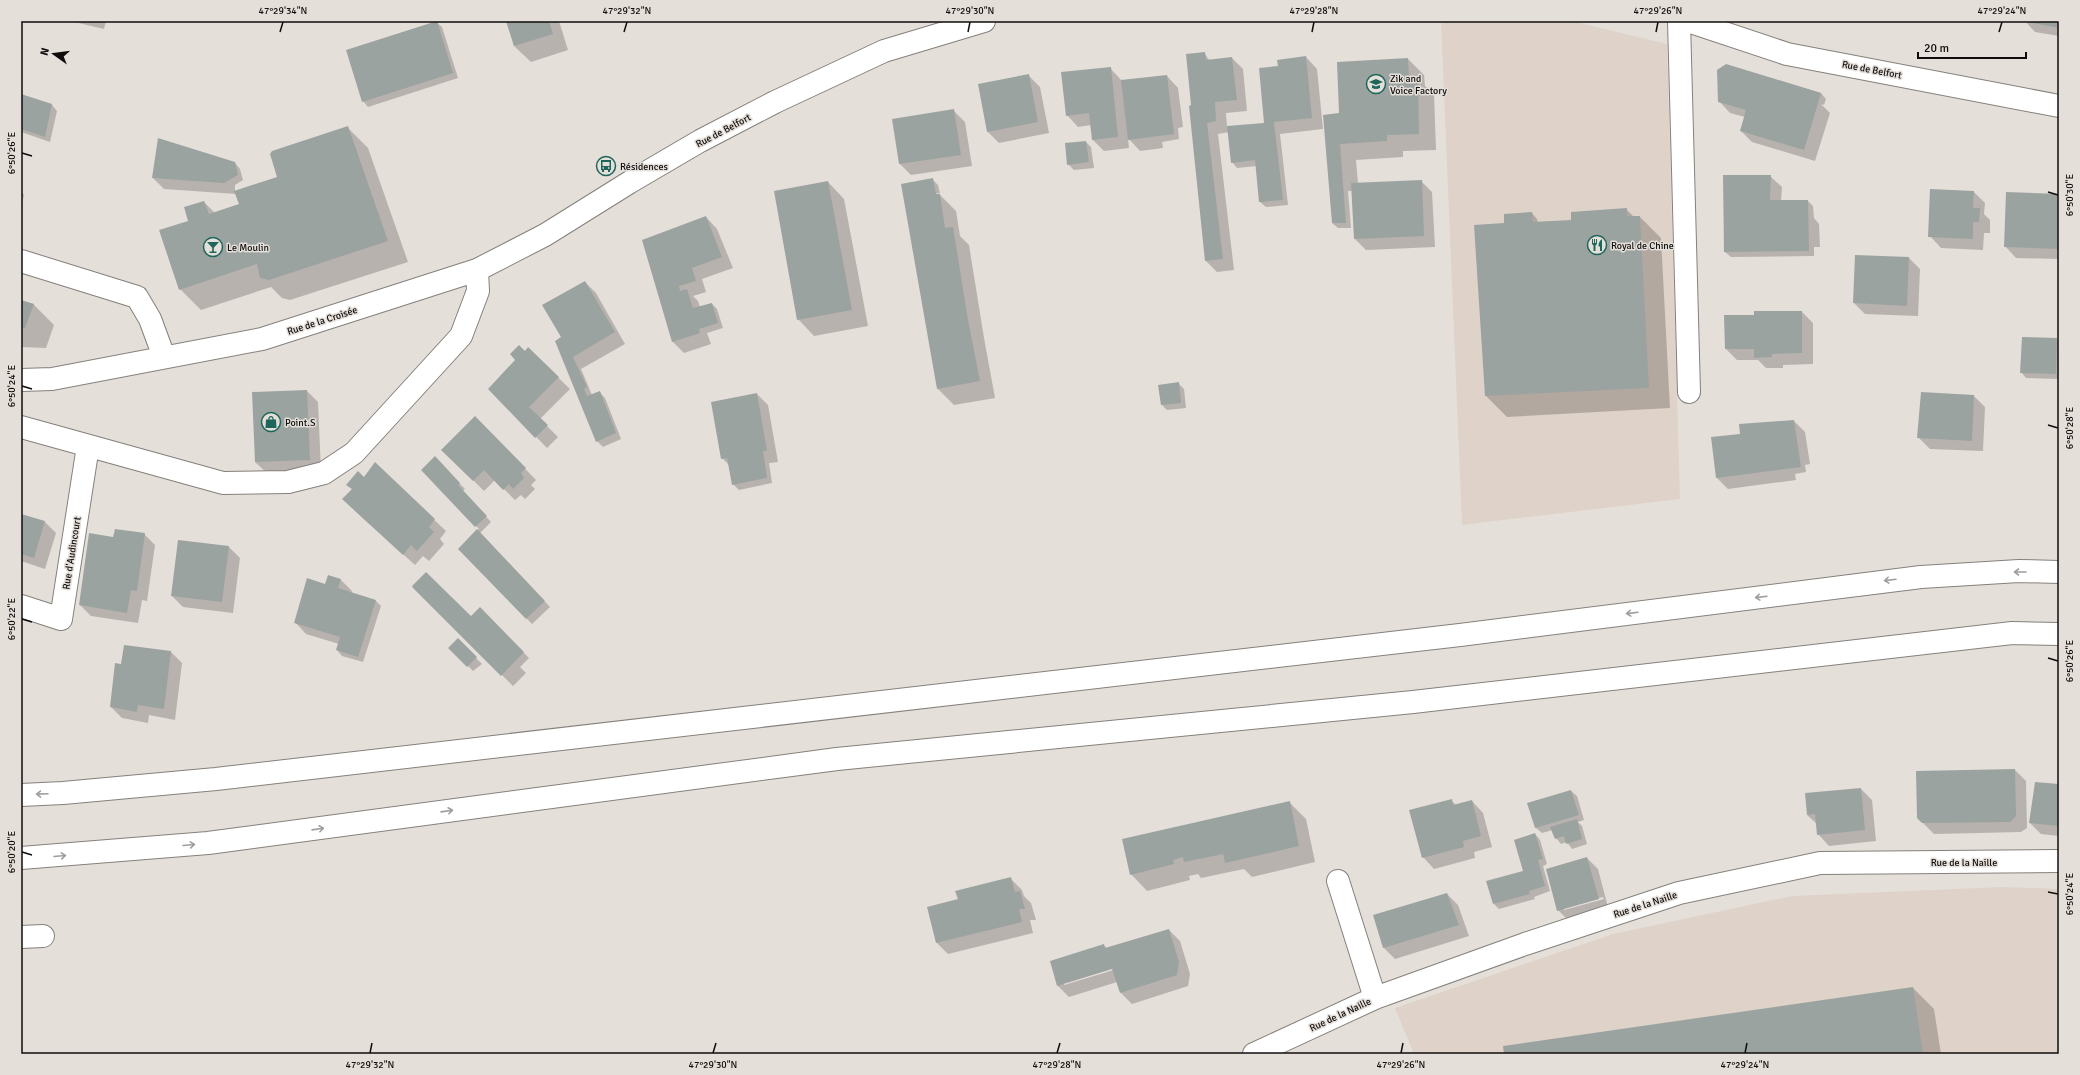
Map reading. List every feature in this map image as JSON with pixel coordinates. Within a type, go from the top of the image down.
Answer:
[{"type":"main road","name":"Rue de Belfort","points":[[477,270],[545,235],[630,182],[700,141],[775,102],[884,51],[984,21]]},
{"type":"main road","points":[[1679,21],[1689,392]]},
{"type":"main road","name":"Rue de Belfort","points":[[1688,21],[1787,54],[2059,106]]},
{"type":"main road","points":[[21,261],[137,297],[150,319],[164,357]]},
{"type":"main road","name":"Rue de la Croisée","points":[[21,380],[52,379],[262,339],[477,270]]},
{"type":"main road","points":[[21,427],[223,484],[288,482],[324,473],[354,453],[461,336],[478,292],[477,270]]},
{"type":"main road","name":"Rue d'Audincourt","points":[[21,606],[61,619],[88,446]]},
{"type":"main road","points":[[21,794],[63,793],[224,778],[1460,635],[1920,576],[2019,571],[2059,572]]},
{"type":"main road","points":[[21,858],[208,843],[837,759],[1413,702],[2012,633],[2059,634]]},
{"type":"main road","name":"Rue de la Naille","points":[[1254,1054],[1375,998],[1525,944],[1679,893],[1820,863],[2059,861]]},
{"type":"main road","points":[[1338,881],[1375,998]]},
{"type":"main road","points":[[21,937],[43,936]]},
{"type":"shaded area","points":[[1441,21],[1572,21],[1667,44],[1680,499],[1462,525]]},
{"type":"shaded area","points":[[2002,887],[2059,889],[2059,1054],[1414,1054],[1395,1008],[1613,934],[1792,896]]},
{"type":"building","points":[[437,21],[453,73],[362,102],[346,50]]},
{"type":"building","points":[[506,21],[549,21],[553,34],[514,46]]},
{"type":"building","points":[[2059,21],[2059,28],[2028,22]]},
{"type":"building","points":[[1205,52],[1206,60],[1232,57],[1237,100],[1215,102],[1216,121],[1207,123],[1223,259],[1205,261],[1189,106],[1191,105],[1186,54]]},
{"type":"building","points":[[1306,56],[1312,118],[1274,122],[1283,200],[1259,202],[1255,160],[1231,163],[1227,126],[1264,123],[1259,68],[1278,66],[1277,60]]},
{"type":"building","points":[[1408,58],[1409,77],[1418,77],[1419,134],[1387,135],[1387,141],[1340,144],[1346,223],[1332,223],[1323,115],[1339,113],[1337,62]]},
{"type":"building","points":[[1726,64],[1821,93],[1804,150],[1740,131],[1746,110],[1718,102],[1717,70]]},
{"type":"building","points":[[1111,67],[1118,137],[1092,140],[1089,113],[1066,116],[1061,72]]},
{"type":"building","points":[[1029,74],[1038,122],[987,132],[978,84]]},
{"type":"building","points":[[1167,75],[1174,134],[1128,140],[1121,80]]},
{"type":"building","points":[[21,94],[52,104],[45,137],[21,129]]},
{"type":"building","points":[[954,109],[961,155],[899,164],[892,119]]},
{"type":"building","points":[[348,126],[388,241],[269,280],[260,278],[257,264],[179,290],[159,230],[188,221],[184,207],[204,201],[209,214],[239,204],[234,191],[277,177],[270,154],[272,151]]},
{"type":"building","points":[[158,138],[235,162],[238,175],[224,183],[152,178]]},
{"type":"building","points":[[1086,141],[1089,162],[1067,165],[1065,143]]},
{"type":"building","points":[[1723,175],[1771,175],[1770,200],[1808,200],[1809,251],[1724,252]]},
{"type":"building","points":[[933,178],[936,194],[940,194],[945,228],[953,227],[968,320],[980,381],[937,389],[901,184]]},
{"type":"building","points":[[1422,180],[1424,236],[1354,239],[1351,183]]},
{"type":"building","points":[[828,181],[852,310],[797,320],[774,191]]},
{"type":"building","points":[[1930,189],[1974,191],[1973,208],[1980,208],[1979,222],[1973,222],[1973,239],[1928,237]]},
{"type":"building","points":[[2006,192],[2059,194],[2059,249],[2004,247]]},
{"type":"building","points":[[1627,208],[1627,216],[1640,216],[1649,388],[1485,396],[1474,225],[1504,223],[1504,214],[1532,212],[1533,222],[1571,220],[1571,212]]},
{"type":"building","points":[[706,216],[722,257],[692,268],[696,281],[679,286],[680,291],[687,289],[693,308],[712,303],[718,323],[699,329],[700,333],[672,342],[642,240]]},
{"type":"building","points":[[1855,255],[1909,257],[1907,306],[1853,303]]},
{"type":"building","points":[[585,281],[615,332],[573,357],[587,387],[584,389],[587,396],[600,391],[616,433],[596,442],[555,341],[561,337],[542,305]]},
{"type":"building","points":[[21,300],[34,304],[25,328],[21,328]]},
{"type":"building","points":[[1754,311],[1802,311],[1802,353],[1772,354],[1772,357],[1754,358],[1754,349],[1725,349],[1724,315],[1754,315]]},
{"type":"building","points":[[2022,337],[2057,338],[2056,374],[2020,373]]},
{"type":"building","points":[[519,345],[525,351],[528,347],[559,377],[529,407],[548,425],[535,438],[488,389],[515,360],[510,354]]},
{"type":"building","points":[[1179,382],[1181,403],[1161,405],[1158,385]]},
{"type":"building","points":[[307,390],[310,460],[255,462],[252,392]]},
{"type":"building","points":[[1921,392],[1974,395],[1972,441],[1917,438]]},
{"type":"building","points":[[757,393],[767,451],[763,451],[767,478],[732,485],[727,458],[721,459],[711,402]]},
{"type":"building","points":[[475,416],[526,468],[521,473],[524,478],[513,489],[509,484],[503,490],[484,470],[473,481],[441,450]]},
{"type":"building","points":[[1794,420],[1801,467],[1716,478],[1711,437],[1740,434],[1739,424]]},
{"type":"building","points":[[435,456],[460,483],[458,485],[487,516],[475,527],[421,470]]},
{"type":"building","points":[[375,462],[435,519],[429,527],[434,532],[417,551],[411,545],[403,555],[342,499],[352,489],[346,485],[358,471],[364,477]]},
{"type":"building","points":[[21,514],[45,521],[34,558],[21,554]]},
{"type":"building","points":[[115,529],[145,533],[137,591],[131,590],[127,613],[79,605],[89,533],[113,537]]},
{"type":"building","points":[[477,529],[545,601],[526,619],[458,549]]},
{"type":"building","points":[[178,540],[229,546],[222,602],[171,596]]},
{"type":"building","points":[[426,572],[471,616],[480,607],[524,652],[501,676],[413,588],[412,586]]},
{"type":"building","points":[[328,575],[341,579],[338,588],[376,600],[358,657],[336,650],[340,637],[294,623],[307,578],[325,584]]},
{"type":"building","points":[[458,638],[477,657],[467,667],[448,648]]},
{"type":"building","points":[[124,645],[171,651],[164,709],[138,705],[137,712],[110,707],[115,663],[121,664]]},
{"type":"building","points":[[2015,769],[2016,816],[2010,822],[1922,823],[1917,818],[1916,771]]},
{"type":"building","points":[[2035,782],[2059,784],[2059,826],[2029,823]]},
{"type":"building","points":[[1861,788],[1865,830],[1817,835],[1815,814],[1807,815],[1805,793]]},
{"type":"building","points":[[1571,790],[1579,815],[1535,828],[1527,803]]},
{"type":"building","points":[[1452,799],[1453,805],[1472,800],[1481,836],[1463,841],[1464,847],[1422,858],[1409,810]]},
{"type":"building","points":[[1290,801],[1299,846],[1225,863],[1223,854],[1184,862],[1183,857],[1173,860],[1174,864],[1130,875],[1122,839]]},
{"type":"building","points":[[1577,819],[1582,839],[1566,844],[1564,836],[1555,839],[1550,827]]},
{"type":"building","points":[[1535,833],[1543,859],[1538,860],[1545,886],[1529,891],[1530,894],[1493,904],[1486,881],[1523,871],[1514,840]]},
{"type":"building","points":[[1587,857],[1599,899],[1557,911],[1546,869]]},
{"type":"building","points":[[1011,877],[1015,892],[1020,891],[1025,909],[1019,909],[1022,922],[936,943],[927,907],[958,899],[955,891]]},
{"type":"building","points":[[1447,893],[1459,925],[1383,948],[1373,915]]},
{"type":"building","points":[[1169,929],[1179,962],[1177,975],[1120,993],[1112,969],[1057,986],[1050,961],[1104,944],[1105,948]]},
{"type":"building","points":[[1913,987],[1923,1054],[1504,1054],[1503,1046]]},
{"type":"place","name":"Zik and Voice Factory","points":[[1376,84]]},
{"type":"place","name":"Résidences","points":[[606,166]]},
{"type":"place","name":"Royal de Chine","points":[[1597,245]]},
{"type":"place","name":"Le Moulin","points":[[213,247]]},
{"type":"place","name":"Point.S","points":[[271,422]]}]
